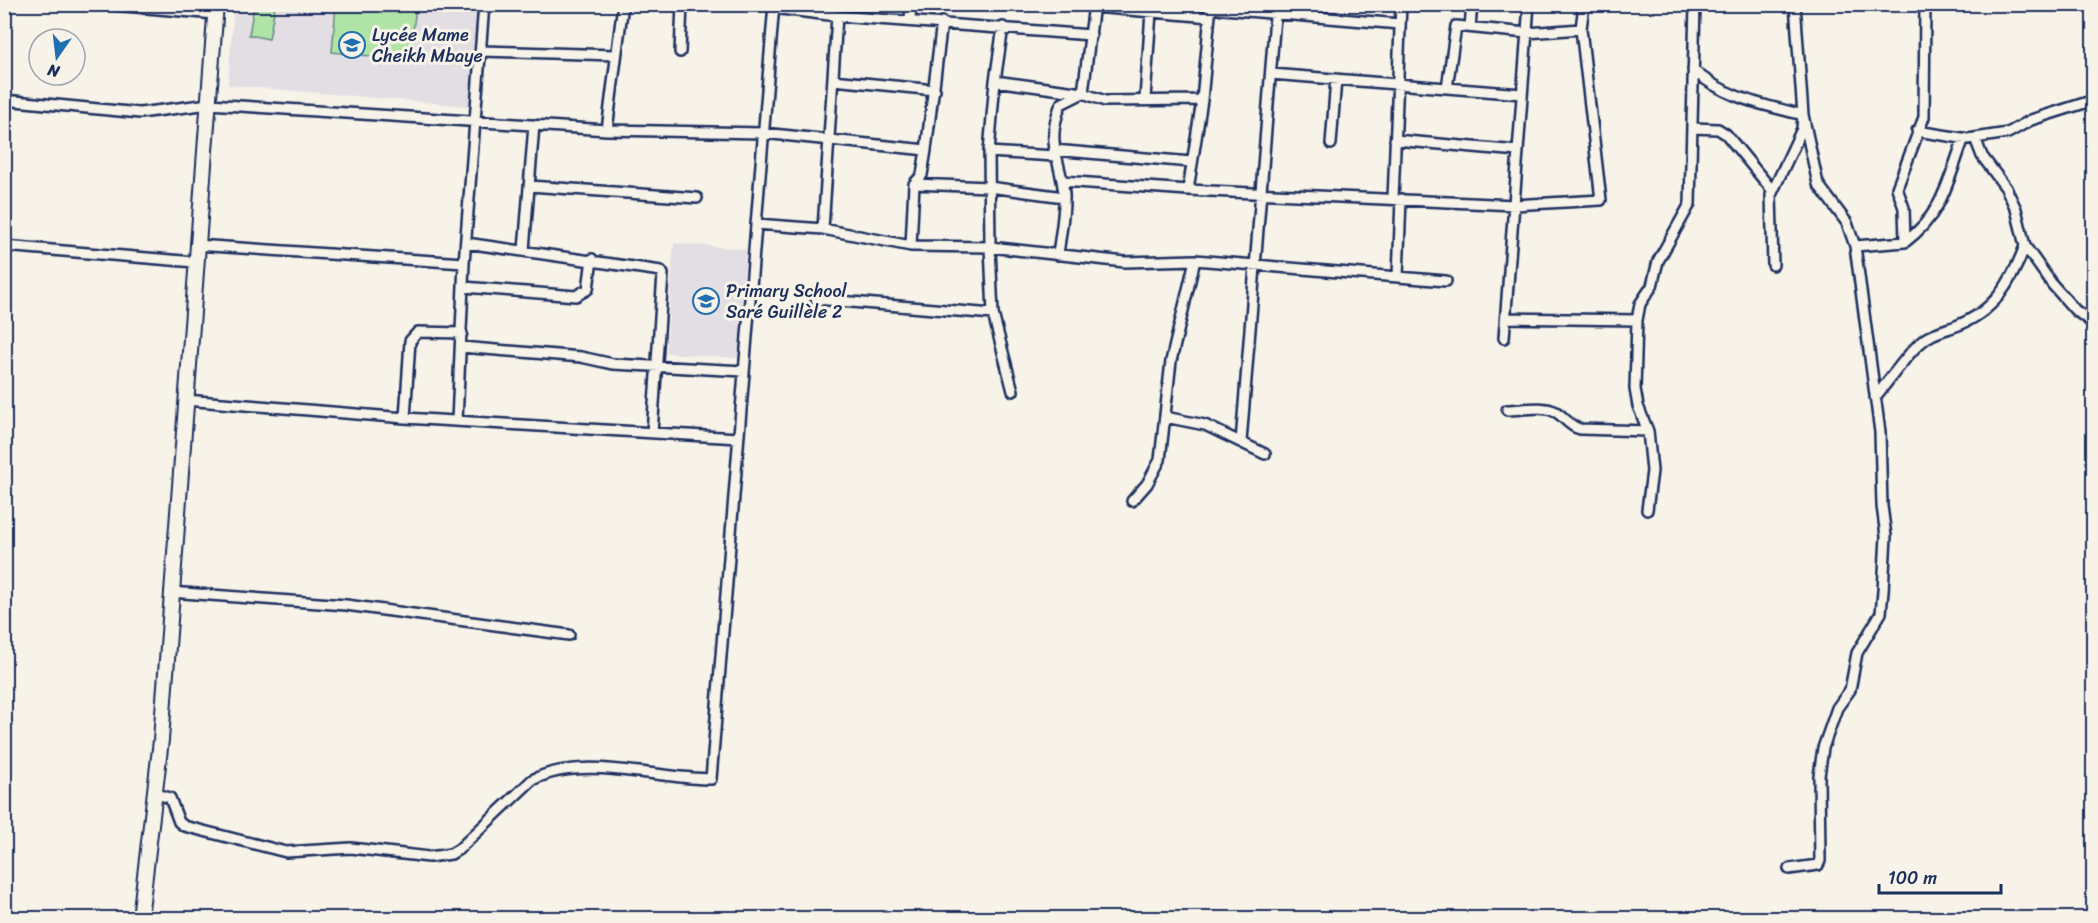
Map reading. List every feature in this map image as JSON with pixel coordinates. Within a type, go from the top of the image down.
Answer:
[{"type":"main road","points":[[140,918],[156,794],[215,9]]},
{"type":"street","points":[[102,4],[215,9]]},
{"type":"street","points":[[457,421],[464,263],[484,4]]},
{"type":"street","points":[[607,130],[623,4]]},
{"type":"street","points":[[680,52],[682,4]]},
{"type":"street","points":[[910,20],[911,4]]},
{"type":"street","points":[[1398,277],[1395,140],[1401,4]]},
{"type":"street","points":[[1470,27],[1472,4]]},
{"type":"street","points":[[1504,338],[1529,4]]},
{"type":"street","points":[[1062,181],[1188,190],[1514,205],[1601,200],[1581,29],[1584,4]]},
{"type":"street","points":[[1647,510],[1652,471],[1648,431],[1638,406],[1635,389],[1637,311],[1652,286],[1658,261],[1690,204],[1695,4]]},
{"type":"street","points":[[1789,869],[1818,865],[1820,861],[1819,776],[1827,732],[1850,690],[1857,653],[1881,614],[1886,536],[1881,496],[1880,432],[1855,246],[1847,223],[1818,184],[1803,115],[1795,4]]},
{"type":"street","points":[[1905,242],[1904,208],[1897,188],[1924,117],[1925,4]]},
{"type":"street","points":[[156,794],[170,798],[179,822],[184,826],[272,850],[368,849],[429,857],[450,854],[459,849],[532,780],[546,773],[592,769],[711,779],[774,6],[837,16],[1092,34]]},
{"type":"street","points":[[1083,93],[1094,6],[1151,12],[1276,9],[1400,24]]},
{"type":"street","points":[[1241,442],[1276,9]]},
{"type":"street","points":[[1188,190],[1202,100],[1210,10]]},
{"type":"street","points":[[1145,99],[1151,12]]},
{"type":"street","points":[[823,229],[837,16]]},
{"type":"street","points":[[911,246],[914,184],[922,175],[935,90],[942,22]]},
{"type":"street","points":[[1447,88],[1456,26],[1527,33],[1581,29]]},
{"type":"street","points":[[1003,27],[995,81],[989,152],[990,247],[993,314],[1013,391]]},
{"type":"street","points":[[481,51],[615,56]]},
{"type":"street","points":[[1693,70],[1717,90],[1803,115]]},
{"type":"street","points":[[1271,74],[1522,94]]},
{"type":"street","points":[[1331,144],[1336,79]]},
{"type":"street","points":[[832,80],[935,90]]},
{"type":"street","points":[[995,81],[1083,93],[1105,101],[1202,100]]},
{"type":"street","points":[[1058,255],[1064,197],[1054,153],[1053,125],[1061,104],[1083,93]]},
{"type":"street","points":[[4,100],[140,113],[209,104],[607,130],[763,133],[829,138],[926,150]]},
{"type":"street","points":[[1917,131],[1964,138],[2008,133],[2031,120],[2094,100]]},
{"type":"street","points":[[1773,265],[1772,190],[1802,129],[1803,115]]},
{"type":"street","points":[[524,250],[534,125]]},
{"type":"street","points":[[1693,128],[1718,129],[1726,134],[1772,190]]},
{"type":"street","points":[[1855,246],[1905,242],[1929,220],[1938,208],[1964,138]]},
{"type":"street","points":[[1975,138],[1982,156],[2006,188],[2016,209],[2025,246],[2058,291],[2075,310],[2094,324]]},
{"type":"street","points":[[1395,140],[1518,151]]},
{"type":"street","points":[[989,152],[1054,153],[1191,162]]},
{"type":"street","points":[[914,184],[989,187],[1064,197]]},
{"type":"street","points":[[530,186],[697,198]]},
{"type":"street","points":[[756,224],[823,229],[911,246],[990,247],[1125,262],[1195,260],[1446,281]]},
{"type":"street","points":[[466,243],[652,268],[663,274],[652,433]]},
{"type":"street","points":[[196,245],[464,263]]},
{"type":"street","points":[[4,246],[195,262]]},
{"type":"street","points":[[1875,397],[1919,344],[1934,332],[1974,319],[1987,311],[2016,271],[2025,246]]},
{"type":"street","points":[[464,287],[576,296],[588,289],[592,259]]},
{"type":"street","points":[[1132,501],[1147,484],[1160,460],[1172,361],[1195,260]]},
{"type":"street","points":[[816,299],[993,314]]},
{"type":"street","points":[[1506,318],[1637,320]]},
{"type":"street","points":[[405,418],[411,341],[414,334],[418,332],[462,333]]},
{"type":"street","points":[[461,347],[656,366],[744,370]]},
{"type":"street","points":[[185,400],[405,418],[738,438]]},
{"type":"street","points":[[1507,410],[1547,409],[1557,412],[1571,427],[1580,429],[1648,431]]},
{"type":"street","points":[[1165,417],[1205,425],[1265,454]]},
{"type":"street","points":[[170,592],[346,605],[569,635]]},
{"type":"shaded area","name":"Lycée Mame Cheikh Mbaye","points":[[234,5],[477,5],[469,106],[228,85]]},
{"type":"shaded area","name":"Primary School Saré Guillèle 2","points":[[674,243],[746,249],[738,358],[666,353]]},
{"type":"green space","points":[[254,5],[275,6],[269,39],[249,35]]},
{"type":"green space","points":[[336,5],[416,5],[410,60],[332,52]]},
{"type":"place","name":"Lycée Mame Cheikh Mbaye","points":[[352,45]]},
{"type":"place","name":"Primary School Saré Guillèle 2","points":[[706,301]]}]
